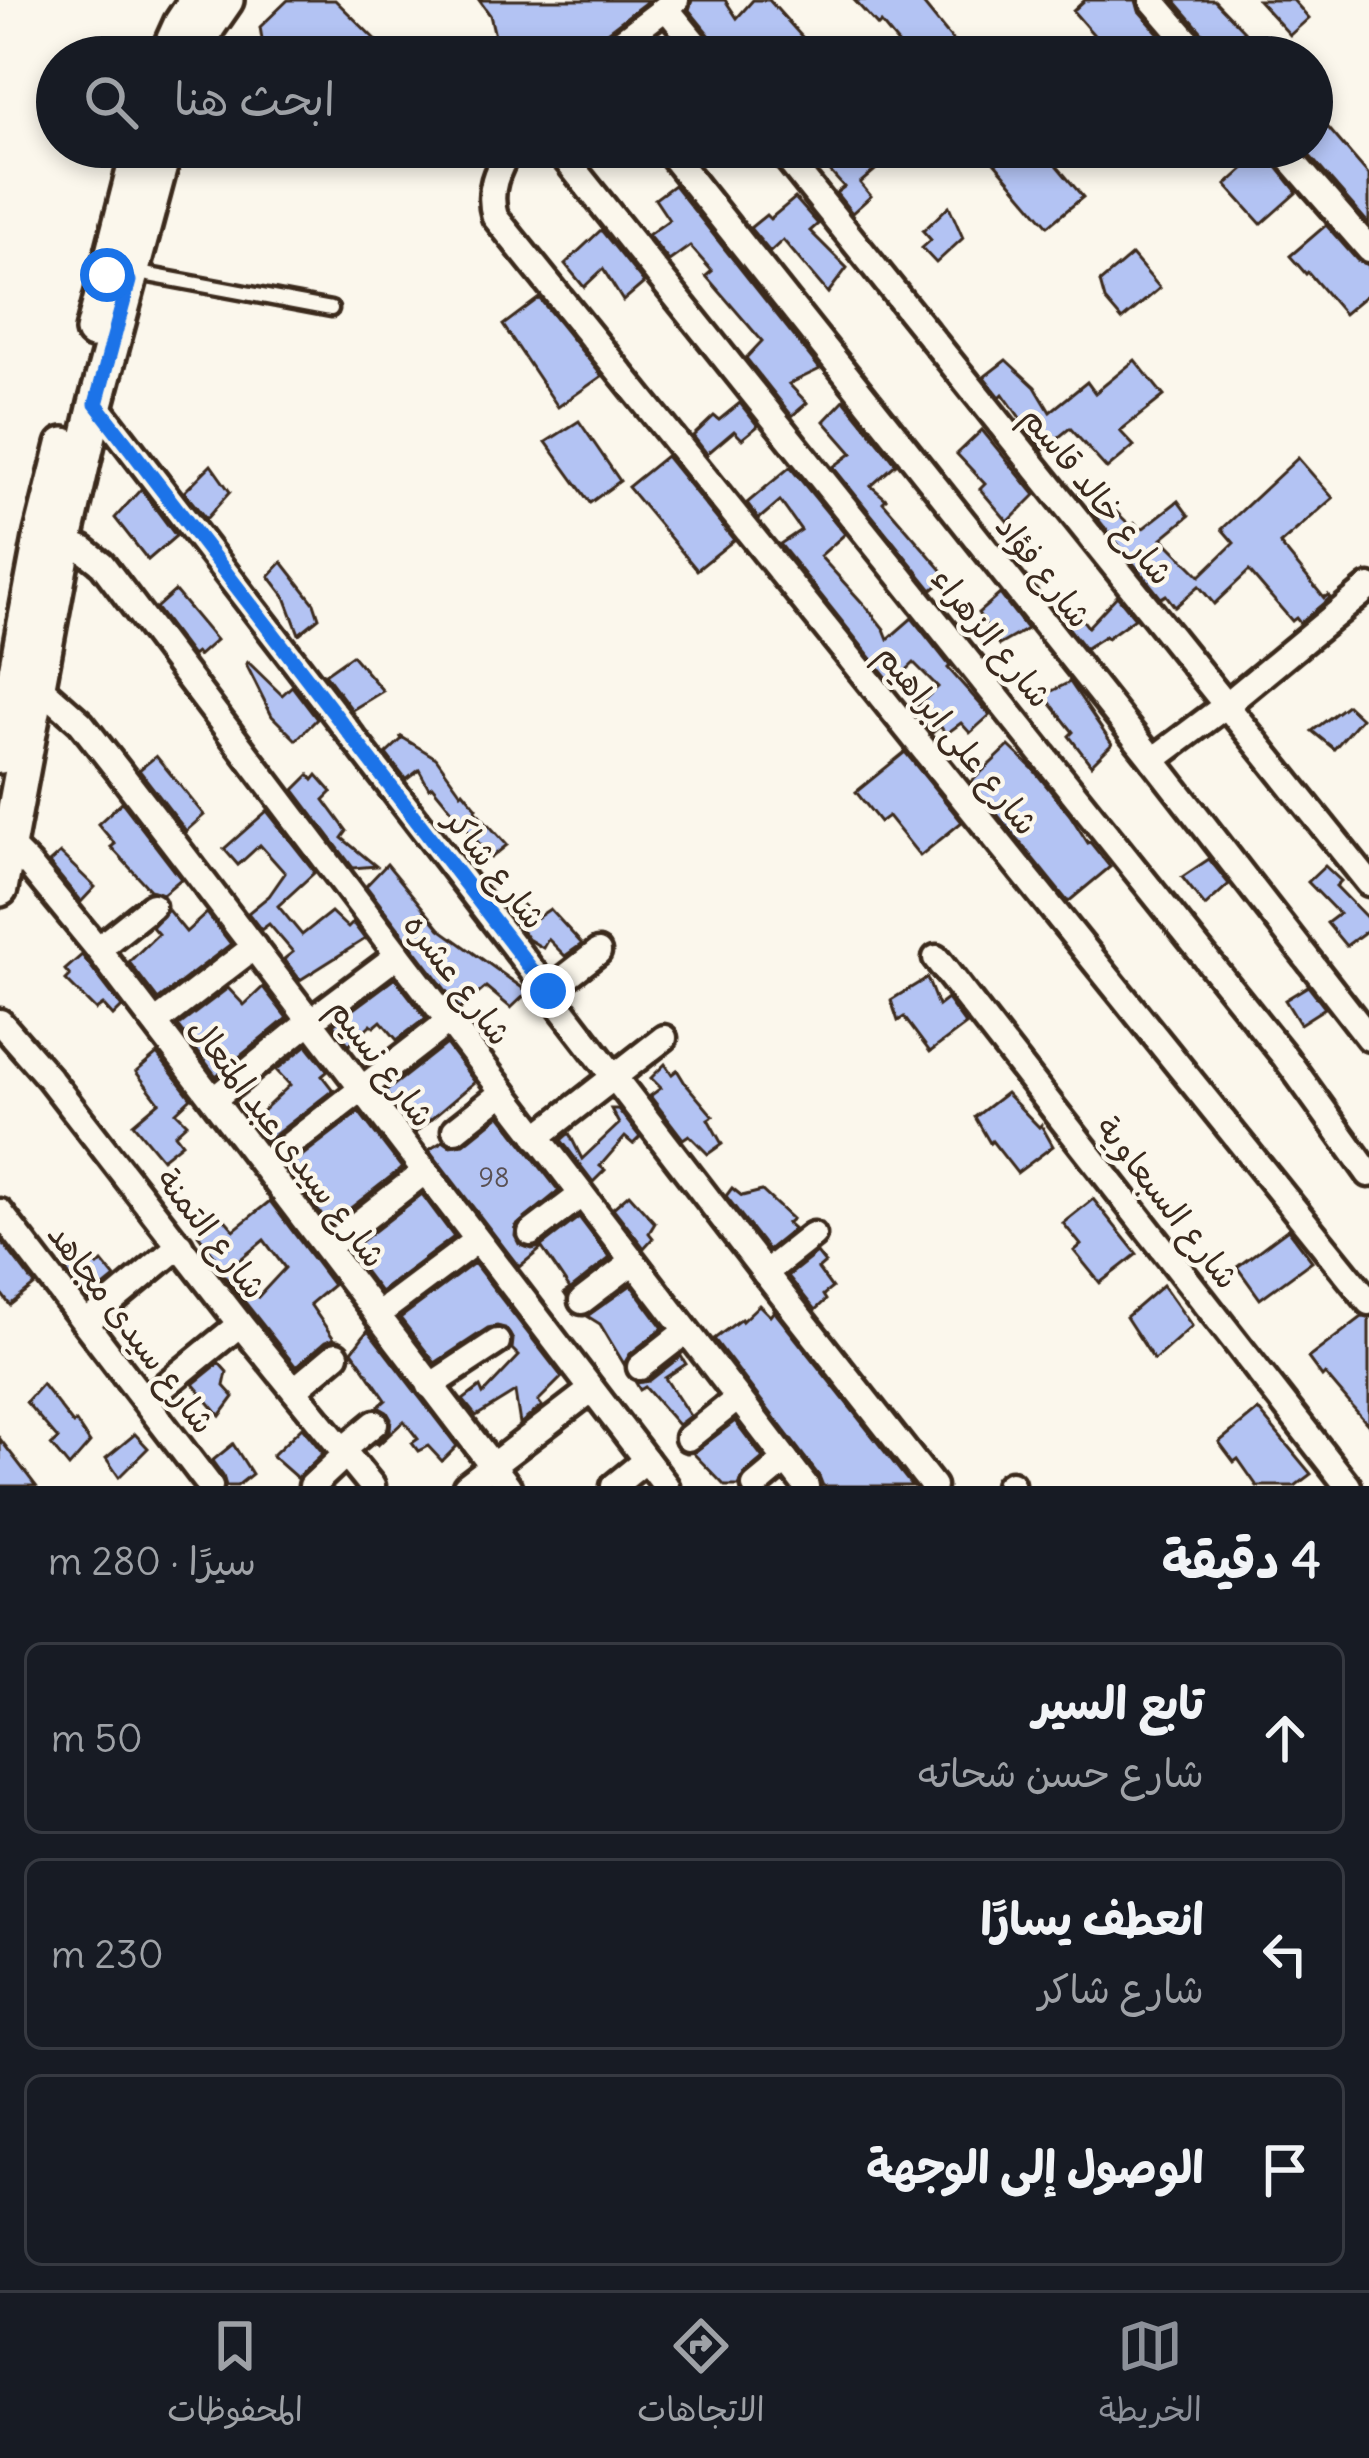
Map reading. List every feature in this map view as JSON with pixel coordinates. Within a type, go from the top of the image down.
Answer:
[{"type":"main road","points":[[186,36],[197,0]]},
{"type":"main road","points":[[195,36],[226,0]]},
{"type":"main road","points":[[0,889],[38,685],[53,537],[96,404],[123,276],[137,168]]},
{"type":"main road","points":[[0,756],[123,276],[158,168]]},
{"type":"street","points":[[1152,0],[1183,36]]},
{"type":"street","points":[[629,36],[671,4],[692,36]]},
{"type":"street","name":"شارع على ابراهيم","points":[[499,168],[492,189],[495,217],[1369,1302]]},
{"type":"street","name":"شارع الزهراء","points":[[573,168],[1285,1057],[1369,1174]]},
{"type":"street","name":"شارع فؤاد","points":[[681,168],[1369,1038]]},
{"type":"street","name":"شارع خالد قاسم","points":[[795,168],[1369,883]]},
{"type":"street","points":[[1298,168],[1369,249]]},
{"type":"street","name":"شارع شاكر","points":[[96,404],[933,1486]]},
{"type":"street","name":"شارع عشره","points":[[53,537],[83,549],[102,564],[806,1486]]},
{"type":"street","points":[[1153,760],[1369,587]]},
{"type":"street","name":"شارع نسيم","points":[[38,685],[93,738],[666,1486]]},
{"type":"street","name":"شارع سيدى عبد المتعال","points":[[8,844],[98,949],[500,1476]]},
{"type":"street","points":[[98,949],[152,906]]},
{"type":"street","points":[[155,1023],[254,947]]},
{"type":"street","points":[[548,991],[598,952]]},
{"type":"street","points":[[214,1100],[398,956]]},
{"type":"street","name":"شارع السبعاوية","points":[[936,958],[1348,1486]]},
{"type":"street","name":"شارع التمنة","points":[[0,1022],[372,1486]]},
{"type":"street","points":[[265,1164],[449,1022]]},
{"type":"street","points":[[537,1137],[664,1039]]},
{"type":"street","points":[[454,1130],[503,1092]]},
{"type":"street","points":[[328,1247],[424,1172]]},
{"type":"street","points":[[531,1233],[581,1195]]},
{"type":"street","name":"شارع سيدى مجاهد","points":[[0,1212],[210,1486]]},
{"type":"street","points":[[766,1273],[813,1234]]},
{"type":"street","points":[[377,1315],[476,1241]]},
{"type":"street","points":[[86,1323],[180,1246]]},
{"type":"street","points":[[582,1301],[633,1262]]},
{"type":"street","points":[[146,1401],[240,1324]]},
{"type":"street","points":[[640,1367],[686,1331]]},
{"type":"street","points":[[430,1386],[496,1342]]},
{"type":"street","points":[[294,1390],[336,1355]]},
{"type":"street","points":[[466,1486],[500,1476],[591,1390]]},
{"type":"street","points":[[688,1438],[738,1398]]},
{"type":"street","points":[[312,1486],[375,1423]]},
{"type":"street","points":[[614,1486],[646,1460]]},
{"type":"street","points":[[755,1486],[786,1460]]},
{"type":"lane","points":[[123,276],[331,309]]},
{"type":"building","points":[[288,0],[335,0],[372,36],[262,36],[260,27]]},
{"type":"building","points":[[479,0],[649,0],[602,36],[495,36],[490,15]]},
{"type":"building","points":[[692,0],[725,0],[737,18],[753,0],[769,0],[801,36],[710,36],[689,10]]},
{"type":"building","points":[[854,0],[920,0],[949,36],[892,36],[881,23],[878,26]]},
{"type":"building","points":[[1085,0],[1136,0],[1139,11],[1161,36],[1095,36],[1073,11]]},
{"type":"building","points":[[1174,0],[1214,0],[1244,31],[1244,36],[1205,36]]},
{"type":"building","points":[[1258,0],[1293,0],[1309,18],[1290,35]]},
{"type":"building","points":[[1333,133],[1369,175],[1369,224],[1320,168],[1333,168]]},
{"type":"building","points":[[827,168],[878,168],[860,183],[871,196],[852,213],[836,193],[844,187]]},
{"type":"building","points":[[999,168],[1059,168],[1083,197],[1048,226]]},
{"type":"building","points":[[1245,168],[1278,168],[1297,192],[1261,224],[1226,185]]},
{"type":"building","points":[[674,185],[820,369],[789,384],[807,403],[792,416],[746,358],[762,341],[706,276],[712,271],[690,246],[669,261],[648,235],[669,220],[655,199]]},
{"type":"building","points":[[795,198],[818,224],[810,231],[847,268],[828,293],[783,240],[770,252],[750,228],[766,215],[770,219]]},
{"type":"building","points":[[949,206],[963,238],[936,263],[922,248],[931,240],[923,231]]},
{"type":"building","points":[[1326,225],[1357,260],[1369,265],[1369,293],[1344,314],[1290,256]]},
{"type":"building","points":[[601,230],[644,283],[623,301],[603,269],[584,287],[565,264]]},
{"type":"building","points":[[1132,255],[1160,288],[1122,320],[1105,300],[1100,282]]},
{"type":"building","points":[[539,298],[602,376],[558,407],[503,325]]},
{"type":"building","points":[[1006,360],[1035,387],[1050,412],[1087,382],[1095,393],[1135,360],[1164,396],[1120,431],[1134,446],[1107,469],[1070,428],[1043,450],[1003,394],[1000,397],[984,377]]},
{"type":"building","points":[[844,400],[896,464],[871,486],[948,577],[932,590],[833,467],[852,453],[824,421]]},
{"type":"building","points":[[740,403],[758,426],[742,439],[734,431],[707,454],[693,436],[714,416],[719,420]]},
{"type":"building","points":[[579,421],[620,481],[590,503],[546,442]]},
{"type":"building","points":[[982,430],[1035,495],[1008,522],[980,489],[985,484],[957,454]]},
{"type":"building","points":[[666,456],[734,540],[697,570],[628,487]]},
{"type":"building","points":[[1298,458],[1333,498],[1280,544],[1324,598],[1330,598],[1300,623],[1296,618],[1292,621],[1249,571],[1214,604],[1199,586],[1175,607],[1166,595],[1161,598],[1093,513],[1105,501],[1141,530],[1178,501],[1189,516],[1162,538],[1200,576],[1234,543],[1222,529]]},
{"type":"building","points":[[211,465],[230,492],[206,519],[184,492]]},
{"type":"building","points":[[790,467],[845,534],[820,556],[888,639],[912,618],[990,715],[970,733],[961,723],[946,734],[940,726],[932,733],[913,710],[938,687],[914,663],[892,684],[780,544],[801,530],[780,501],[759,519],[747,503]]},
{"type":"building","points":[[141,489],[176,536],[148,560],[115,518]]},
{"type":"building","points":[[282,562],[314,603],[319,618],[299,634],[285,597],[269,576]]},
{"type":"building","points":[[175,591],[216,640],[198,656],[192,656],[156,608]]},
{"type":"building","points":[[1000,594],[1027,629],[999,645],[978,613]]},
{"type":"building","points":[[1117,596],[1135,618],[1085,649],[1064,622],[1075,610],[1088,627]]},
{"type":"building","points":[[352,655],[383,691],[352,710],[325,674]]},
{"type":"building","points":[[248,662],[282,695],[292,686],[317,719],[296,740],[272,716]]},
{"type":"building","points":[[1070,682],[1112,744],[1091,765],[1044,695]]},
{"type":"building","points":[[1347,705],[1361,718],[1334,749],[1312,731]]},
{"type":"building","points":[[400,736],[436,758],[507,845],[491,858],[429,788],[419,770],[406,780],[386,754]]},
{"type":"building","points":[[1009,746],[1033,769],[1110,867],[1068,902],[971,782]]},
{"type":"building","points":[[905,752],[962,822],[920,856],[888,816],[880,822],[856,792]]},
{"type":"building","points":[[156,756],[204,815],[186,831],[139,770]]},
{"type":"building","points":[[309,775],[313,780],[317,775],[332,792],[324,800],[347,831],[342,838],[376,866],[353,868],[294,790]]},
{"type":"building","points":[[122,802],[181,879],[163,894],[150,890],[111,847],[115,844],[98,824]]},
{"type":"building","points":[[267,811],[315,872],[278,906],[302,935],[331,912],[348,928],[353,923],[365,939],[300,980],[284,959],[293,952],[269,924],[261,930],[248,913],[269,896],[285,873],[260,845],[238,865],[224,849]]},
{"type":"building","points":[[60,853],[95,887],[81,902],[49,863]]},
{"type":"building","points":[[1209,859],[1229,884],[1205,906],[1182,877]]},
{"type":"building","points":[[387,864],[440,929],[528,992],[511,1008],[486,987],[460,1009],[366,886]]},
{"type":"building","points":[[1325,866],[1341,881],[1336,886],[1369,920],[1369,929],[1346,946],[1327,923],[1339,914],[1308,882]]},
{"type":"building","points":[[523,905],[535,919],[550,909],[582,944],[565,956],[548,939],[543,948],[528,939],[511,916]]},
{"type":"building","points":[[168,910],[186,932],[207,913],[231,944],[158,1000],[129,962],[158,934],[152,927]]},
{"type":"building","points":[[82,955],[122,1007],[113,1016],[103,1005],[96,1010],[66,980],[70,976],[65,970]]},
{"type":"building","points":[[395,978],[426,1018],[397,1040],[381,1021],[374,1027],[371,1024],[349,1045],[333,1024]]},
{"type":"building","points":[[927,978],[938,1006],[947,999],[966,1025],[930,1052],[904,1017],[898,1021],[891,1000]]},
{"type":"building","points":[[1308,986],[1325,1008],[1300,1024],[1285,1000]]},
{"type":"building","points":[[263,987],[287,1018],[216,1076],[178,1026],[228,988],[244,1005]]},
{"type":"building","points":[[446,1044],[475,1082],[416,1132],[385,1092]]},
{"type":"building","points":[[307,1045],[328,1071],[322,1076],[333,1090],[266,1142],[251,1122],[290,1085],[276,1070]]},
{"type":"building","points":[[157,1054],[191,1098],[176,1112],[187,1123],[175,1134],[182,1143],[162,1159],[133,1124],[159,1102],[136,1072]]},
{"type":"building","points":[[665,1064],[672,1074],[677,1070],[713,1116],[708,1119],[722,1144],[708,1154],[689,1135],[683,1139],[650,1096],[661,1088],[651,1078]]},
{"type":"building","points":[[1006,1093],[1041,1125],[1053,1146],[1017,1173],[990,1143],[975,1117]]},
{"type":"building","points":[[611,1109],[618,1109],[640,1137],[633,1144],[625,1137],[593,1182],[561,1140],[569,1133],[582,1159],[619,1124]]},
{"type":"building","points":[[359,1112],[402,1168],[329,1225],[286,1168]]},
{"type":"building","points":[[500,1115],[559,1191],[516,1226],[519,1244],[540,1247],[579,1217],[610,1258],[566,1296],[570,1289],[542,1248],[519,1267],[429,1150],[443,1141],[450,1146],[464,1144]]},
{"type":"building","points":[[732,1188],[742,1196],[762,1191],[792,1219],[787,1223],[794,1229],[768,1250],[726,1196]]},
{"type":"building","points":[[422,1194],[454,1237],[380,1292],[349,1251]]},
{"type":"building","points":[[629,1194],[655,1223],[649,1233],[653,1238],[644,1248],[613,1208]]},
{"type":"building","points":[[1093,1199],[1137,1254],[1100,1283],[1074,1251],[1081,1245],[1063,1223]]},
{"type":"building","points":[[270,1201],[333,1285],[310,1304],[334,1339],[296,1367],[214,1263],[214,1255],[198,1235],[222,1216],[234,1230]],"holes":[[[264,1240],[285,1268],[258,1297],[230,1268]]]},
{"type":"building","points":[[1288,1229],[1312,1261],[1260,1299],[1237,1267]]},
{"type":"building","points":[[0,1239],[35,1285],[10,1305],[0,1292]]},
{"type":"building","points":[[817,1253],[825,1263],[818,1269],[832,1288],[815,1310],[788,1276]]},
{"type":"building","points":[[92,1259],[98,1266],[102,1262],[115,1278],[88,1300],[66,1271],[74,1264],[79,1270]]},
{"type":"building","points":[[474,1263],[562,1377],[538,1401],[542,1406],[520,1424],[515,1392],[476,1416],[463,1400],[480,1387],[483,1394],[519,1356],[505,1328],[488,1328],[435,1363],[400,1318]]},
{"type":"building","points":[[631,1285],[663,1328],[624,1364],[600,1324],[587,1316]]},
{"type":"building","points":[[1163,1285],[1192,1326],[1154,1360],[1126,1317]]},
{"type":"building","points":[[759,1305],[770,1316],[774,1311],[912,1486],[823,1486],[714,1339]]},
{"type":"building","points":[[1362,1317],[1369,1318],[1369,1426],[1308,1358]]},
{"type":"building","points":[[368,1330],[457,1446],[442,1461],[428,1446],[418,1451],[412,1443],[418,1439],[404,1421],[376,1443],[390,1430],[391,1419],[378,1407],[386,1400],[352,1351]]},
{"type":"building","points":[[681,1356],[686,1364],[665,1378],[690,1416],[678,1425],[636,1383],[649,1381]]},
{"type":"building","points":[[219,1363],[227,1372],[224,1386],[234,1397],[220,1416],[193,1384]]},
{"type":"building","points":[[42,1384],[90,1443],[69,1467],[51,1445],[58,1439],[26,1402]]},
{"type":"building","points":[[1258,1410],[1311,1474],[1295,1486],[1257,1486],[1219,1442]]},
{"type":"building","points":[[735,1421],[763,1458],[744,1474],[739,1486],[725,1486],[693,1453]]},
{"type":"building","points":[[302,1427],[323,1453],[297,1478],[272,1456]]},
{"type":"building","points":[[135,1434],[148,1448],[119,1477],[106,1458]]},
{"type":"building","points":[[0,1439],[36,1486],[0,1486]]},
{"type":"building","points":[[233,1444],[252,1474],[237,1486],[226,1486],[212,1461]]},
{"type":"route","points":[[107,275],[129,281],[96,404],[548,991]]}]
